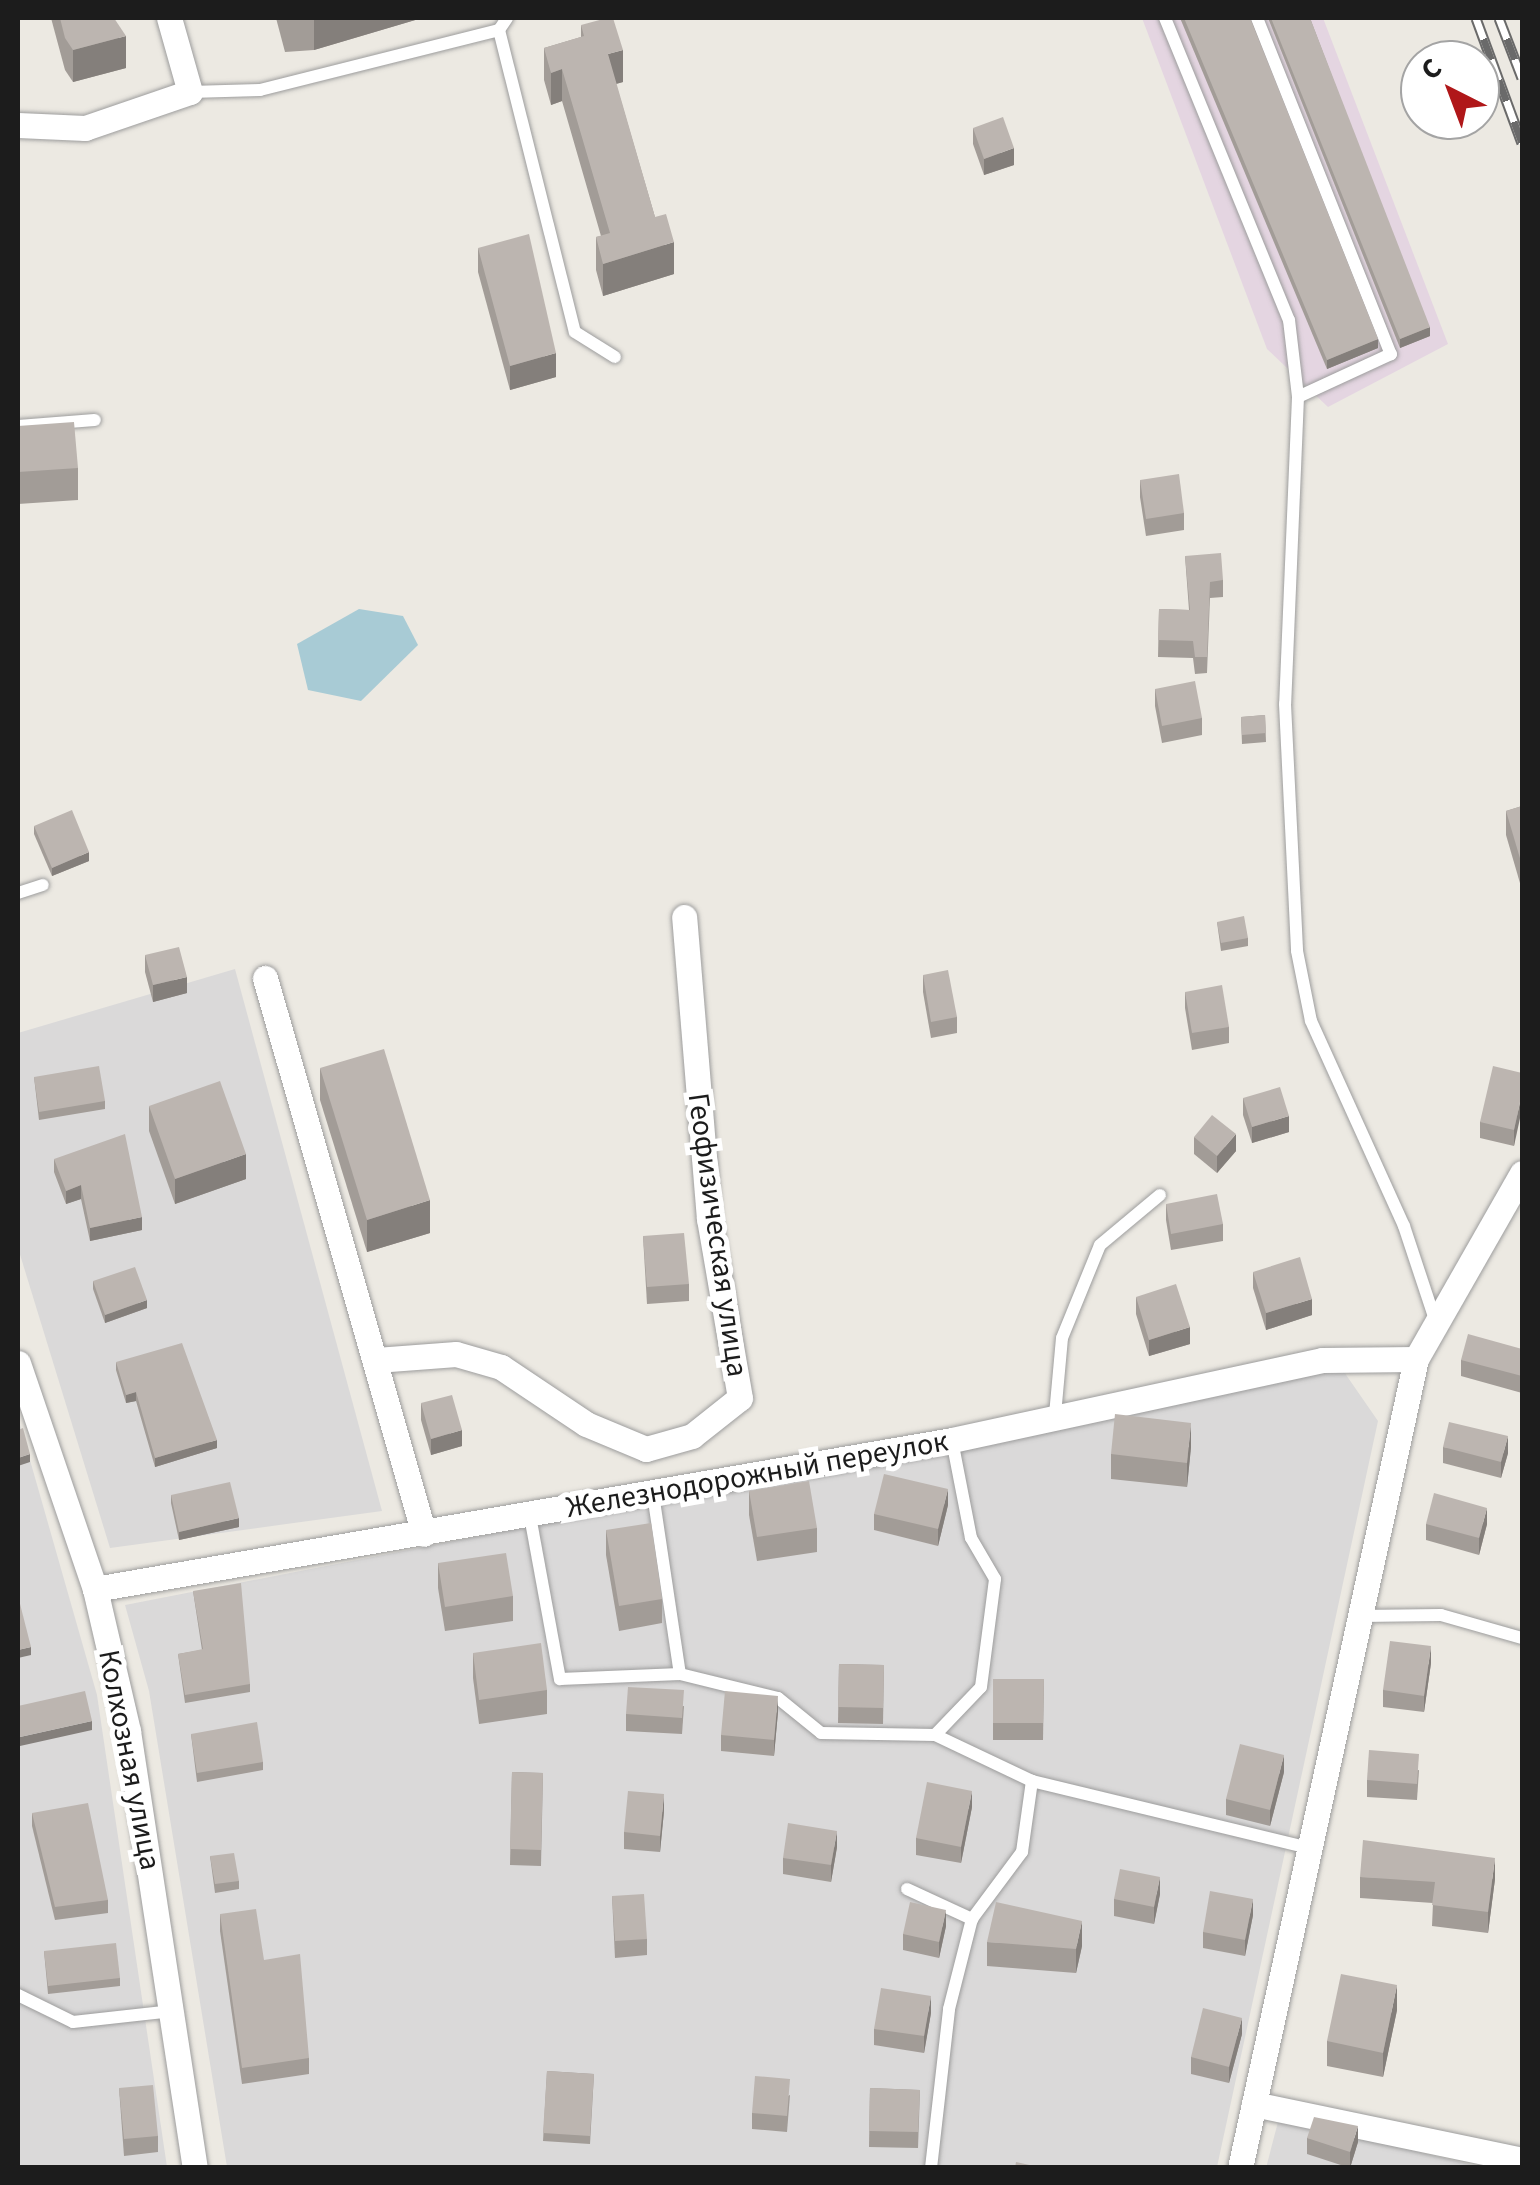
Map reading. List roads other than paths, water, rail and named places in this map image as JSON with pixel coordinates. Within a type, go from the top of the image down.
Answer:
[{"type":"street","points":[[18,125],[85,128],[190,92],[169,18]]},
{"type":"street","name":"Геофизическая улица","points":[[646,1449],[704,1430],[740,1398],[710,1219],[684,917]]},
{"type":"street","points":[[265,978],[424,1534]]},
{"type":"street","points":[[1240,2168],[1416,1359],[1522,1173]]},
{"type":"street","points":[[376,1360],[456,1354],[501,1367],[586,1424],[646,1449],[653,1494]]},
{"type":"street","name":"Железнодорожный переулок","points":[[95,1589],[952,1440],[1322,1360],[1416,1359]]},
{"type":"street","name":"Колхозная улица","points":[[18,1363],[95,1589],[172,2011],[196,2168]]},
{"type":"street","points":[[1254,2104],[1522,2160]]},
{"type":"lane","points":[[190,92],[260,90],[499,30],[507,18]]},
{"type":"lane","points":[[1165,18],[1289,320],[1298,397],[1285,704],[1297,952],[1311,1021],[1404,1226],[1436,1320]]},
{"type":"lane","points":[[1257,18],[1391,354],[1298,397]]},
{"type":"lane","points":[[499,30],[575,332],[614,357]]},
{"type":"lane","points":[[18,426],[95,420]]},
{"type":"lane","points":[[18,893],[43,885]]},
{"type":"lane","points":[[1056,1416],[1062,1338],[1100,1245],[1160,1195]]},
{"type":"lane","points":[[934,1734],[981,1688],[995,1579],[971,1538],[952,1440]]},
{"type":"lane","points":[[653,1494],[680,1674]]},
{"type":"lane","points":[[530,1516],[560,1679],[680,1674],[778,1698],[821,1733],[934,1734],[1032,1780],[1309,1848]]},
{"type":"lane","points":[[1360,1616],[1442,1615],[1522,1638]]},
{"type":"lane","points":[[931,2168],[949,2009],[972,1919],[1022,1852],[1032,1780]]},
{"type":"lane","points":[[908,1889],[972,1919]]},
{"type":"lane","points":[[18,1996],[74,2022],[172,2011]]},
{"type":"water","points":[[359,609],[403,616],[418,645],[361,701],[308,690],[297,644]]},
{"type":"railway","points":[[1476,18],[1522,143]]},
{"type":"railway","points":[[1499,18],[1522,78]]}]
